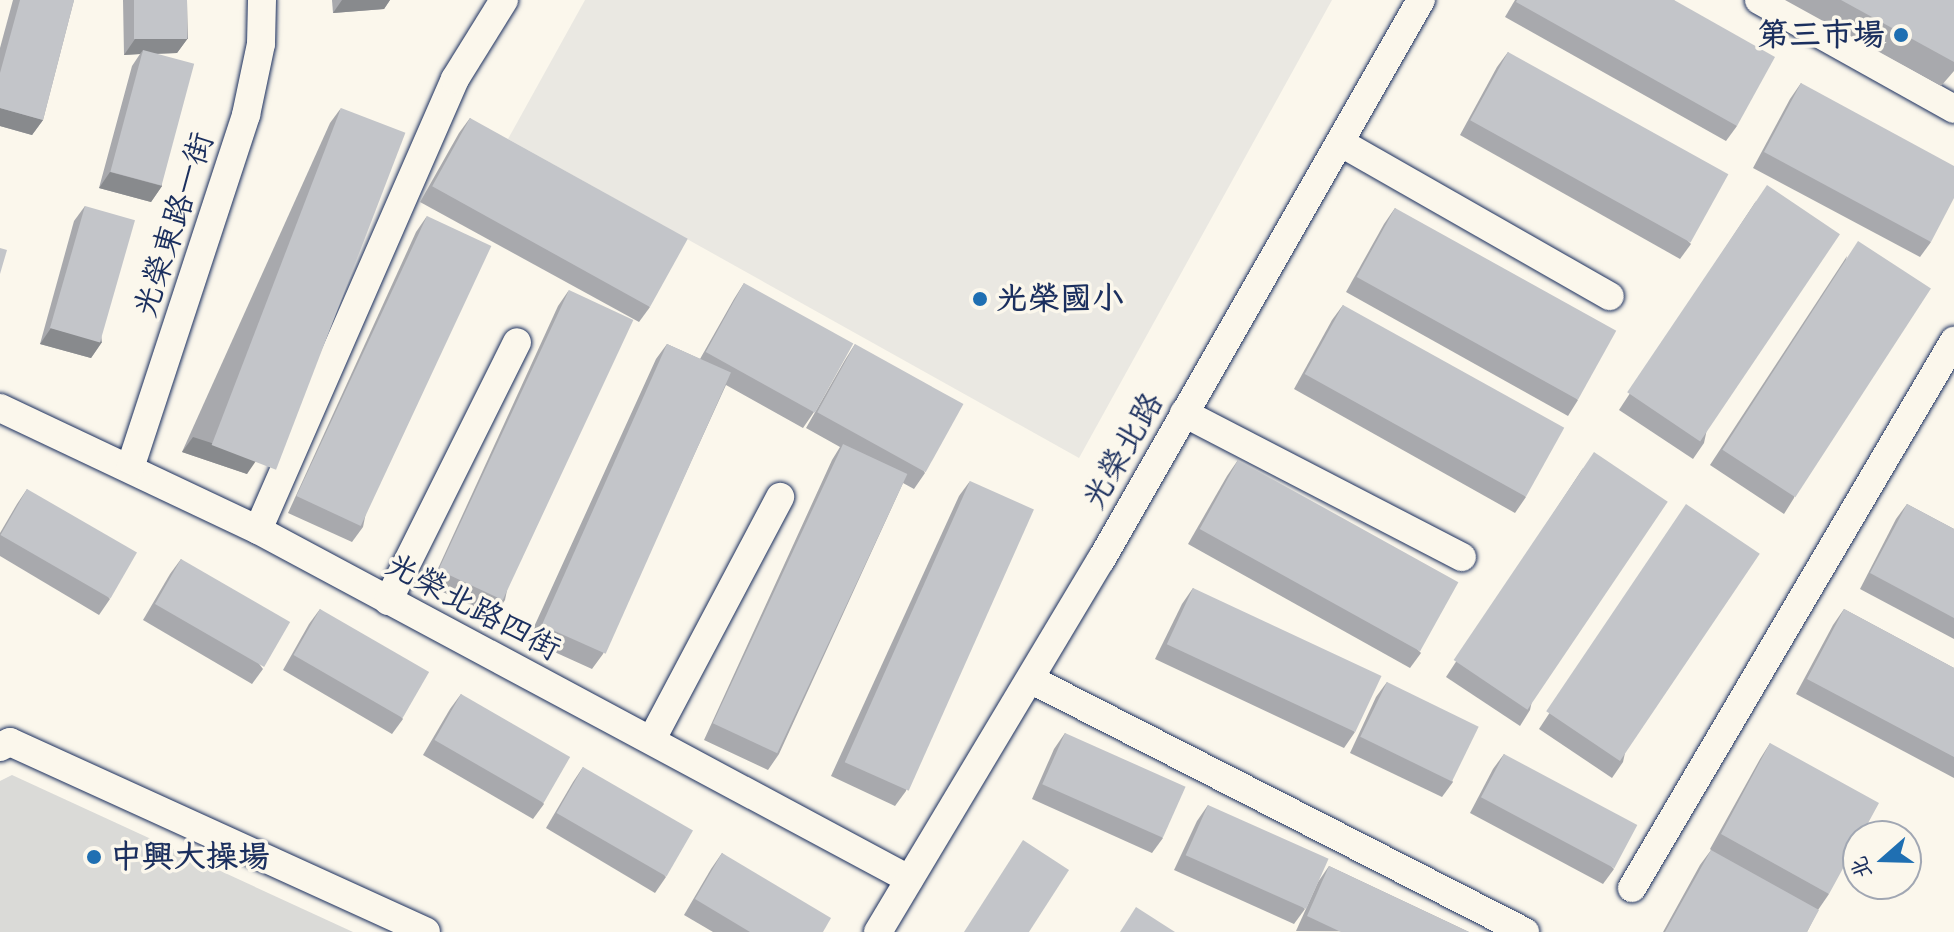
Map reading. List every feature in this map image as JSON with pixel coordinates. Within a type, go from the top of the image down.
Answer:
[{"type":"street","name":"光榮東路一街","points":[[130,468],[246,115],[261,44],[262,0]]},
{"type":"street","points":[[258,530],[455,79],[504,0]]},
{"type":"street","name":"光榮北路","points":[[878,932],[1343,144],[1421,0]]},
{"type":"street","points":[[1759,0],[1951,102]]},
{"type":"street","points":[[1343,144],[1610,296]]},
{"type":"street","points":[[1632,888],[1954,341]]},
{"type":"street","points":[[388,601],[517,342]]},
{"type":"street","name":"光榮北路四街","points":[[0,408],[258,530],[909,879]]},
{"type":"street","points":[[1184,413],[1462,557]]},
{"type":"street","points":[[652,739],[780,497]]},
{"type":"street","points":[[1030,679],[1525,932]]},
{"type":"street","points":[[3,743],[426,932]]},
{"type":"shaded area","name":"光榮國小","points":[[585,0],[1332,0],[1079,458],[508,139]]},
{"type":"shaded area","name":"中興大操場","points":[[12,775],[353,932],[0,932],[0,781]]},
{"type":"building","points":[[20,0],[74,0],[43,120],[0,108],[0,73]]},
{"type":"building","points":[[134,0],[187,0],[187,39],[134,39]]},
{"type":"building","points":[[1517,0],[1674,0],[1775,57],[1737,126]]},
{"type":"building","points":[[1841,0],[1954,0],[1954,62]]},
{"type":"building","points":[[143,50],[194,64],[162,185],[110,172]]},
{"type":"building","points":[[1508,52],[1728,174],[1691,242],[1470,120]]},
{"type":"building","points":[[1801,83],[1954,166],[1954,198],[1931,242],[1764,152]]},
{"type":"building","points":[[341,108],[405,133],[276,470],[212,445]]},
{"type":"building","points":[[470,118],[688,239],[650,307],[432,186]]},
{"type":"building","points":[[1767,185],[1840,234],[1700,441],[1627,392]]},
{"type":"building","points":[[85,206],[135,220],[100,342],[50,328]]},
{"type":"building","points":[[1395,208],[1616,331],[1578,400],[1357,277]]},
{"type":"building","points":[[427,216],[491,246],[361,526],[296,496]]},
{"type":"building","points":[[1858,241],[1931,288],[1795,497],[1722,450]]},
{"type":"building","points":[[0,248],[7,250],[0,274]]},
{"type":"building","points":[[744,283],[853,344],[815,413],[706,352]]},
{"type":"building","points":[[569,290],[633,320],[503,600],[438,570]]},
{"type":"building","points":[[1343,305],[1564,428],[1526,497],[1305,374]]},
{"type":"building","points":[[667,344],[731,372],[606,654],[542,625]]},
{"type":"building","points":[[855,344],[963,404],[926,472],[817,412]]},
{"type":"building","points":[[843,444],[907,474],[777,753],[713,723]]},
{"type":"building","points":[[1594,452],[1668,502],[1527,710],[1454,660]]},
{"type":"building","points":[[1238,460],[1458,582],[1420,651],[1200,529]]},
{"type":"building","points":[[970,481],[1034,509],[909,791],[845,762]]},
{"type":"building","points":[[27,489],[137,552],[110,598],[1,535]]},
{"type":"building","points":[[1686,504],[1760,554],[1620,761],[1546,711]]},
{"type":"building","points":[[1907,504],[1954,529],[1954,618],[1870,573]]},
{"type":"building","points":[[181,559],[290,622],[264,667],[155,604]]},
{"type":"building","points":[[1193,588],[1382,676],[1355,732],[1167,644]]},
{"type":"building","points":[[320,609],[429,672],[403,718],[294,655]]},
{"type":"building","points":[[1844,609],[1954,668],[1954,757],[1807,679]]},
{"type":"building","points":[[1387,682],[1479,727],[1452,782],[1360,737]]},
{"type":"building","points":[[461,694],[570,757],[544,803],[434,740]]},
{"type":"building","points":[[1065,733],[1186,787],[1163,838],[1042,784]]},
{"type":"building","points":[[1770,743],[1879,803],[1870,820],[1842,820],[1842,870],[1829,894],[1721,834]]},
{"type":"building","points":[[1504,754],[1637,825],[1614,868],[1481,797]]},
{"type":"building","points":[[583,767],[693,830],[666,876],[556,813]]},
{"type":"building","points":[[1208,805],[1329,859],[1306,909],[1186,855]]},
{"type":"building","points":[[1023,840],[1069,870],[1029,932],[964,932]]},
{"type":"building","points":[[1711,850],[1819,910],[1807,932],[1665,932]]},
{"type":"building","points":[[722,853],[831,918],[823,932],[750,932],[695,899]]},
{"type":"building","points":[[1329,866],[1469,932],[1341,932],[1307,916]]},
{"type":"building","points":[[1136,907],[1175,932],[1120,932]]},
{"type":"place","name":"第三市場","points":[[1901,35]]},
{"type":"place","name":"光榮國小","points":[[980,299]]},
{"type":"place","name":"中興大操場","points":[[94,857]]}]
